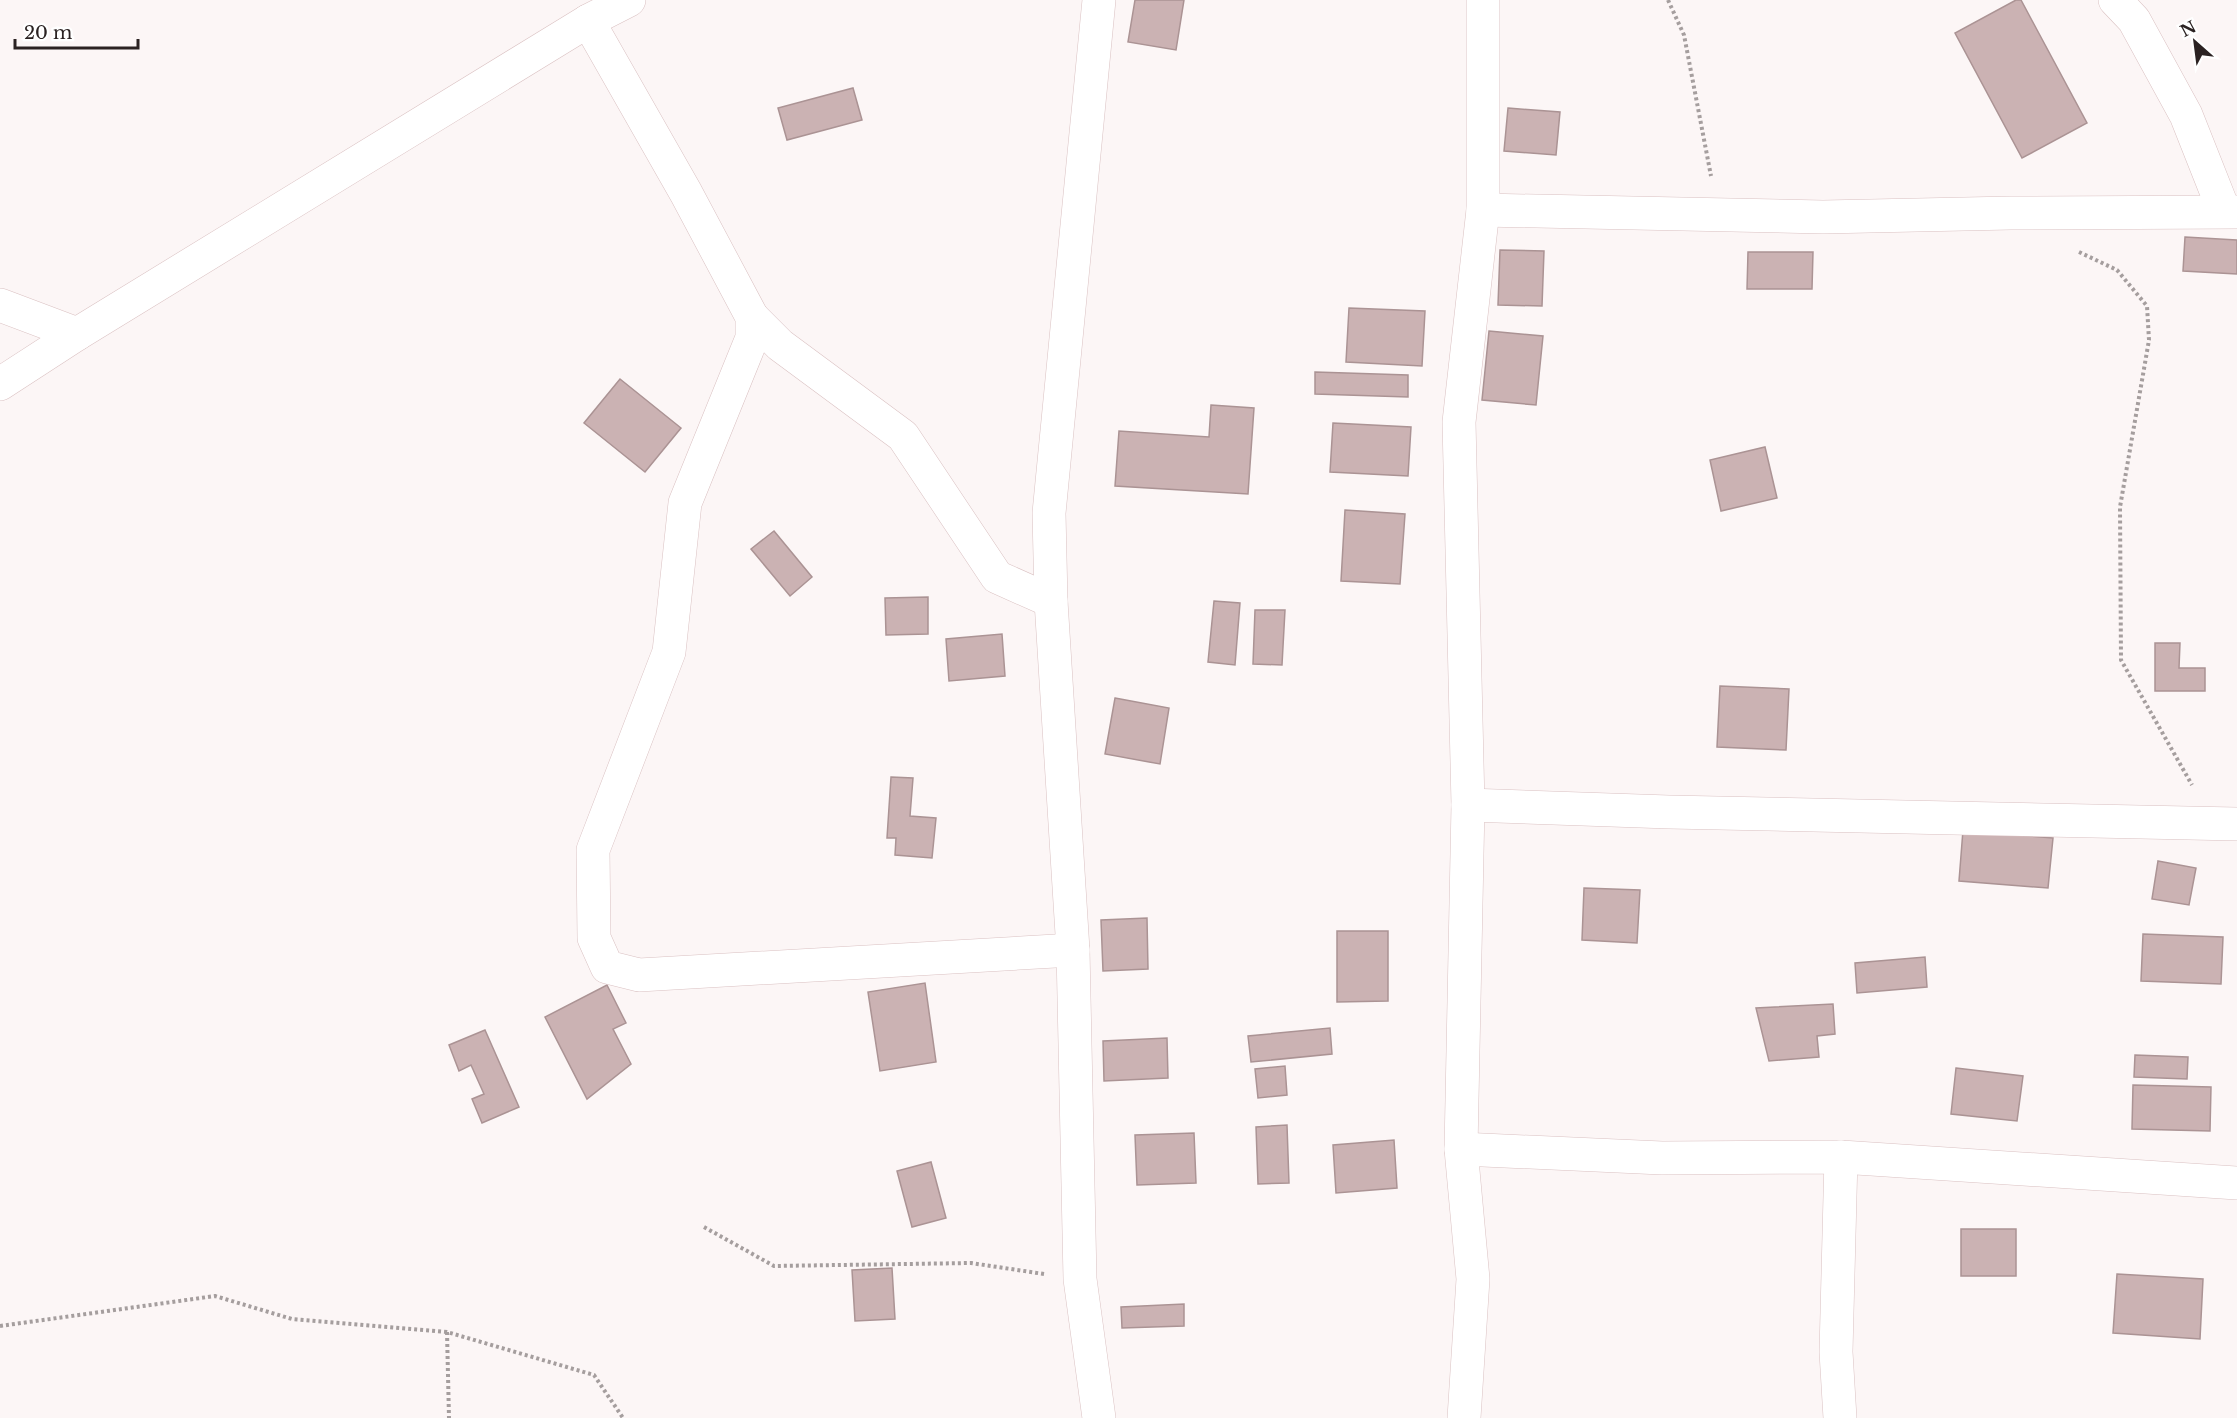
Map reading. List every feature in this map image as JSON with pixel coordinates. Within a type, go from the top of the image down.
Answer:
[{"type":"street","points":[[0,384],[77,334],[588,21],[629,0]]},
{"type":"street","points":[[1099,1418],[1080,1279],[1073,950],[1051,602],[1049,513],[1100,0]]},
{"type":"street","points":[[1464,1418],[1473,1279],[1461,1149],[1468,805],[1459,422],[1483,210],[1484,0]]},
{"type":"street","points":[[1483,210],[1823,217],[2230,211],[2186,115],[2134,20],[2115,0]]},
{"type":"street","points":[[588,21],[686,193],[753,317],[780,345],[903,436],[997,577],[1051,602]]},
{"type":"street","points":[[0,305],[77,334]]},
{"type":"street","points":[[753,317],[752,338],[685,503],[669,652],[593,850],[594,938],[608,967],[639,975],[1073,950]]},
{"type":"street","points":[[1468,805],[1669,812],[2225,823]]},
{"type":"street","points":[[1461,1149],[1662,1158],[1840,1157],[2237,1183]]},
{"type":"street","points":[[1840,1157],[1836,1352],[1840,1418]]},
{"type":"path","points":[[1668,0],[1684,35],[1718,214]]},
{"type":"path","points":[[2075,250],[2117,270],[2147,306],[2149,340],[2120,507],[2121,660],[2225,823]]},
{"type":"path","points":[[704,1227],[774,1266],[971,1263],[1080,1279]]},
{"type":"path","points":[[0,1326],[214,1296],[292,1319],[447,1332],[594,1375],[623,1418]]},
{"type":"path","points":[[447,1332],[449,1418]]},
{"type":"building","points":[[1135,0],[1184,0],[1176,50],[1128,42]]},
{"type":"building","points":[[2016,0],[2021,0],[2087,123],[2022,158],[1955,33]]},
{"type":"building","points":[[853,88],[862,120],[787,140],[778,108]]},
{"type":"building","points":[[1508,108],[1560,112],[1556,155],[1504,151]]},
{"type":"building","points":[[2185,237],[2237,240],[2237,274],[2183,271]]},
{"type":"building","points":[[1500,250],[1544,251],[1542,306],[1498,305]]},
{"type":"building","points":[[1748,252],[1813,252],[1812,289],[1747,289]]},
{"type":"building","points":[[1349,308],[1425,311],[1422,366],[1346,362]]},
{"type":"building","points":[[1489,331],[1543,336],[1536,405],[1482,400]]},
{"type":"building","points":[[1315,372],[1408,375],[1408,397],[1315,394]]},
{"type":"building","points":[[620,379],[681,428],[645,472],[584,423]]},
{"type":"building","points":[[1211,405],[1254,408],[1248,494],[1115,486],[1119,431],[1209,437]]},
{"type":"building","points":[[1333,423],[1411,427],[1408,476],[1330,472]]},
{"type":"building","points":[[1765,447],[1777,498],[1721,511],[1710,460]]},
{"type":"building","points":[[1345,510],[1405,514],[1400,584],[1341,581]]},
{"type":"building","points":[[774,531],[812,577],[790,596],[751,549]]},
{"type":"building","points":[[928,597],[928,634],[886,635],[885,598]]},
{"type":"building","points":[[1214,601],[1240,603],[1235,665],[1208,662]]},
{"type":"building","points":[[1255,610],[1285,610],[1282,665],[1253,664]]},
{"type":"building","points":[[1002,634],[1005,676],[949,681],[946,639]]},
{"type":"building","points":[[2155,643],[2180,643],[2179,668],[2205,668],[2205,691],[2155,691]]},
{"type":"building","points":[[1720,686],[1789,689],[1786,750],[1717,747]]},
{"type":"building","points":[[1115,698],[1169,708],[1160,764],[1105,754]]},
{"type":"building","points":[[891,777],[913,778],[910,816],[936,818],[932,858],[895,855],[896,838],[887,838]]},
{"type":"building","points":[[1963,830],[2053,838],[2048,888],[1959,881]]},
{"type":"building","points":[[2158,861],[2196,868],[2189,905],[2152,899]]},
{"type":"building","points":[[1584,888],[1640,890],[1637,943],[1582,940]]},
{"type":"building","points":[[1147,918],[1148,969],[1103,971],[1101,920]]},
{"type":"building","points":[[1337,931],[1388,931],[1388,1001],[1337,1002]]},
{"type":"building","points":[[2143,934],[2223,937],[2221,984],[2141,981]]},
{"type":"building","points":[[1925,957],[1927,987],[1857,993],[1855,963]]},
{"type":"building","points":[[925,983],[936,1062],[880,1071],[868,992]]},
{"type":"building","points":[[607,985],[626,1023],[613,1029],[631,1064],[587,1099],[545,1017]]},
{"type":"building","points":[[1833,1004],[1835,1034],[1817,1036],[1819,1057],[1769,1061],[1756,1008]]},
{"type":"building","points":[[1330,1028],[1332,1054],[1251,1062],[1248,1036]]},
{"type":"building","points":[[485,1030],[519,1107],[482,1123],[472,1099],[484,1094],[471,1065],[459,1071],[449,1045]]},
{"type":"building","points":[[1167,1038],[1168,1078],[1104,1081],[1103,1041]]},
{"type":"building","points":[[2135,1055],[2188,1057],[2187,1079],[2134,1077]]},
{"type":"building","points":[[1285,1066],[1287,1095],[1258,1098],[1255,1069]]},
{"type":"building","points":[[1956,1068],[2023,1076],[2017,1121],[1951,1114]]},
{"type":"building","points":[[2133,1085],[2211,1087],[2210,1131],[2132,1129]]},
{"type":"building","points":[[1287,1125],[1289,1183],[1258,1184],[1256,1127]]},
{"type":"building","points":[[1194,1133],[1196,1183],[1137,1185],[1135,1135]]},
{"type":"building","points":[[1394,1140],[1397,1188],[1336,1193],[1333,1145]]},
{"type":"building","points":[[931,1162],[946,1218],[912,1227],[897,1171]]},
{"type":"building","points":[[1961,1229],[2016,1229],[2016,1276],[1961,1276]]},
{"type":"building","points":[[892,1268],[895,1319],[855,1321],[852,1270]]},
{"type":"building","points":[[2117,1274],[2203,1279],[2200,1339],[2113,1333]]},
{"type":"building","points":[[1184,1304],[1184,1326],[1122,1328],[1121,1307]]}]
